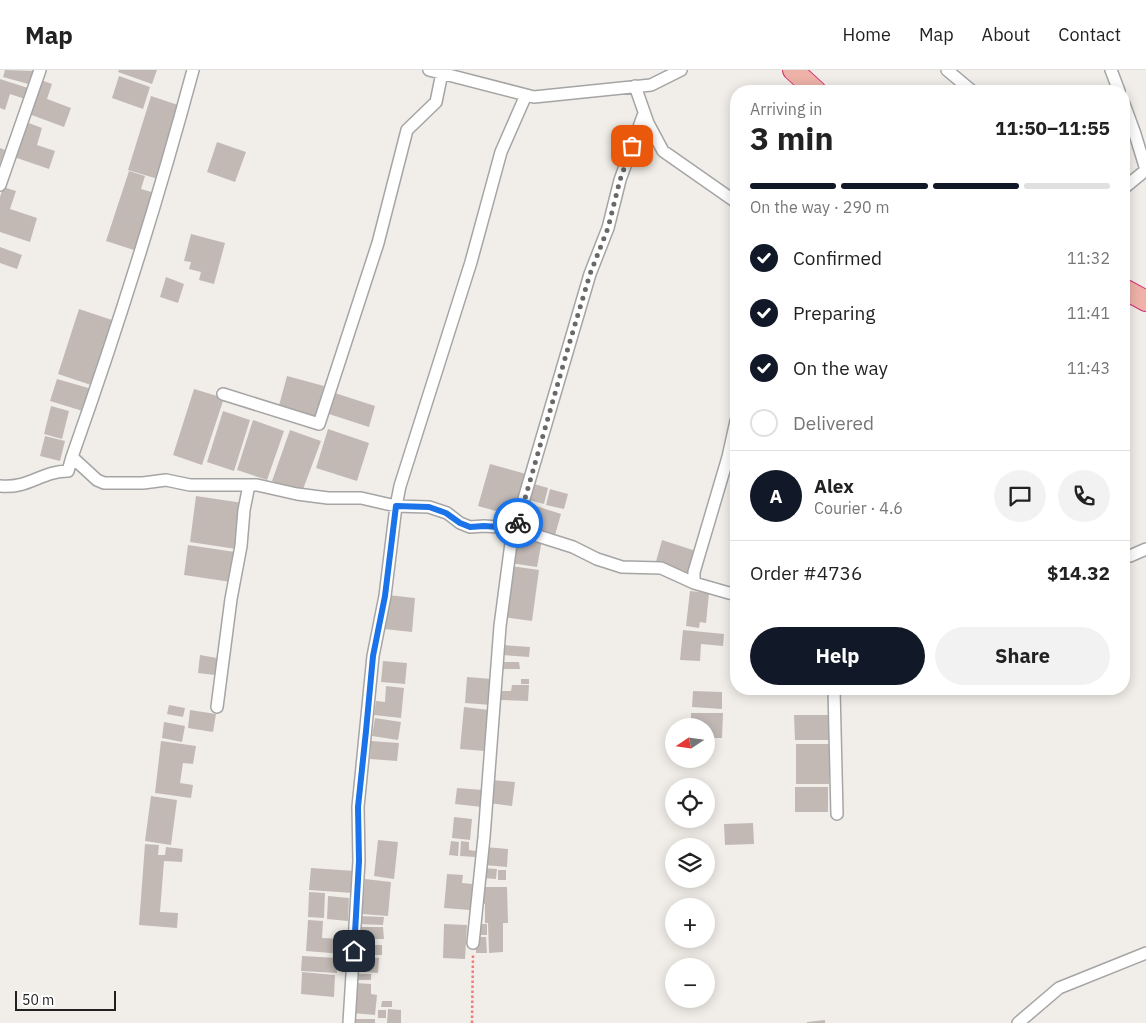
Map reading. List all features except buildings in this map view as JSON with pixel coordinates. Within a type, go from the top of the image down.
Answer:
[{"type":"highway","points":[[793,70],[809,85]]},
{"type":"highway","points":[[1130,292],[1146,301]]},
{"type":"street","points":[[0,185],[40,70]]},
{"type":"street","points":[[0,486],[12,488],[55,471],[68,470],[135,270],[192,70]]},
{"type":"street","points":[[429,70],[534,97],[651,85],[681,70]]},
{"type":"street","points":[[947,70],[965,85]]},
{"type":"street","points":[[1111,70],[1117,85]]},
{"type":"street","points":[[223,394],[320,424],[378,243],[407,130],[436,102],[442,73]]},
{"type":"street","points":[[635,86],[644,113],[663,151],[730,198]]},
{"type":"street","points":[[349,1023],[359,861],[358,807],[373,656],[385,596],[396,506],[400,486],[471,262],[501,152],[526,95]]},
{"type":"street","points":[[473,943],[484,837],[500,626],[513,528],[518,522],[590,274],[608,228],[620,180],[644,113]]},
{"type":"street","points":[[1130,120],[1146,170],[1130,183]]},
{"type":"street","points":[[694,583],[694,572],[730,448]]},
{"type":"street","points":[[72,457],[97,480],[104,483],[143,483],[166,480],[190,485],[250,485],[328,498],[361,498],[396,506],[429,507],[446,513],[460,523],[470,527],[513,528],[573,547],[597,559],[622,567],[660,568],[694,583],[730,593]]},
{"type":"street","points":[[217,707],[231,599],[241,546],[244,510],[250,485]]},
{"type":"street","points":[[1130,556],[1146,549]]},
{"type":"street","points":[[834,695],[838,814]]},
{"type":"street","points":[[1018,1023],[1059,988],[1146,952]]},
{"type":"path","points":[[472,1023],[473,943]]},
{"type":"way so far","points":[[518,523],[590,274],[608,228],[620,180],[632,146]]},
{"type":"route","points":[[354,951],[359,861],[358,807],[373,656],[385,596],[396,506],[429,507],[446,513],[460,523],[470,527],[513,528],[518,523]]}]
